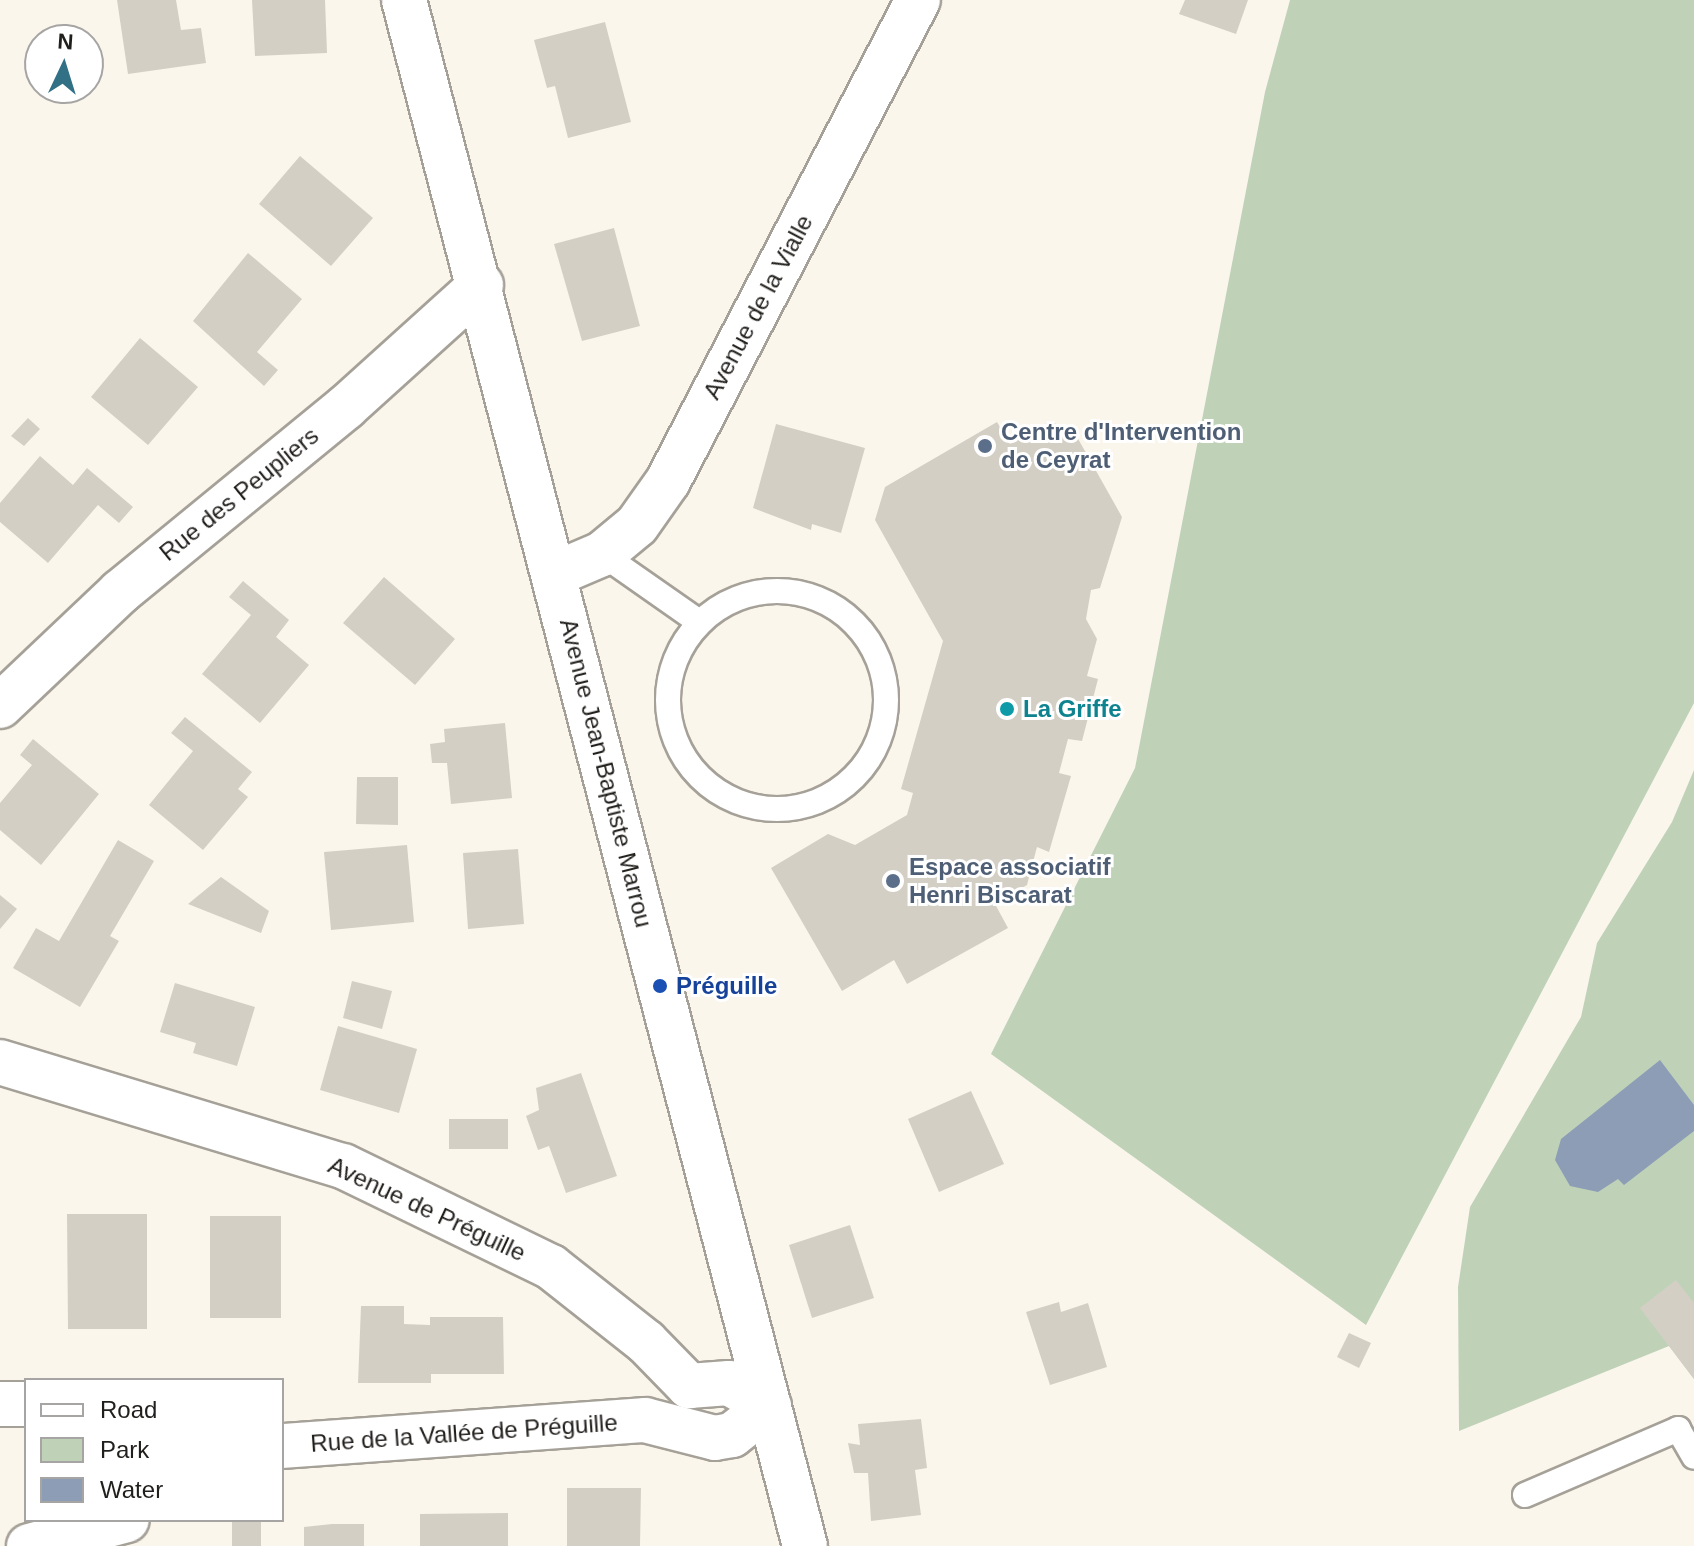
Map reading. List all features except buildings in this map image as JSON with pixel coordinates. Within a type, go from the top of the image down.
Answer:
[{"type":"street","name":"Avenue Jean-Baptiste Marrou","points":[[404,0],[481,285],[805,1546]]},
{"type":"street","name":"Avenue de la Vialle","points":[[555,574],[602,554],[637,525],[668,481],[918,0]]},
{"type":"street","name":"Rue des Peupliers","points":[[0,706],[120,592],[346,407],[481,285]]},
{"type":"street","name":"Avenue de Préguille","points":[[0,1062],[343,1166],[551,1267],[646,1342],[689,1386]]},
{"type":"street","points":[[689,1386],[729,1383],[769,1406]]},
{"type":"street","name":"Rue de la Vallée de Préguille","points":[[645,1420],[689,1386]]},
{"type":"street","points":[[0,1404],[24,1404]]},
{"type":"street","name":"Rue de la Vallée de Préguille","points":[[284,1447],[645,1420],[715,1438],[732,1435],[769,1406]]},
{"type":"street","points":[[29,1546],[119,1522]]},
{"type":"lane","points":[[602,554],[699,622]]},
{"type":"lane","points":[[774,590],[817,598],[849,617],[871,643],[883,670],[887,700],[883,728],[864,768],[843,788],[813,804],[774,810],[736,802],[708,786],[687,763],[672,736],[667,699],[672,666],[699,622],[733,600],[774,590]]},
{"type":"lane","points":[[1525,1495],[1678,1429],[1694,1457]]},
{"type":"green space","points":[[1290,0],[1694,0],[1694,703],[1366,1325],[991,1054],[1135,768],[1265,92]]},
{"type":"green space","points":[[1694,770],[1694,1379],[1669,1346],[1459,1431],[1458,1287],[1470,1207],[1581,1017],[1597,943],[1672,822]]},
{"type":"water","points":[[1660,1060],[1694,1105],[1694,1131],[1624,1185],[1618,1179],[1598,1192],[1570,1186],[1555,1160],[1561,1139]]},
{"type":"place","name":"Centre d'Intervention de Ceyrat","points":[[985,446]]},
{"type":"place","name":"La Griffe","points":[[1007,709]]},
{"type":"place","name":"Espace associatif Henri Biscarat","points":[[893,881]]},
{"type":"place","name":"Préguille","points":[[660,986]]}]
